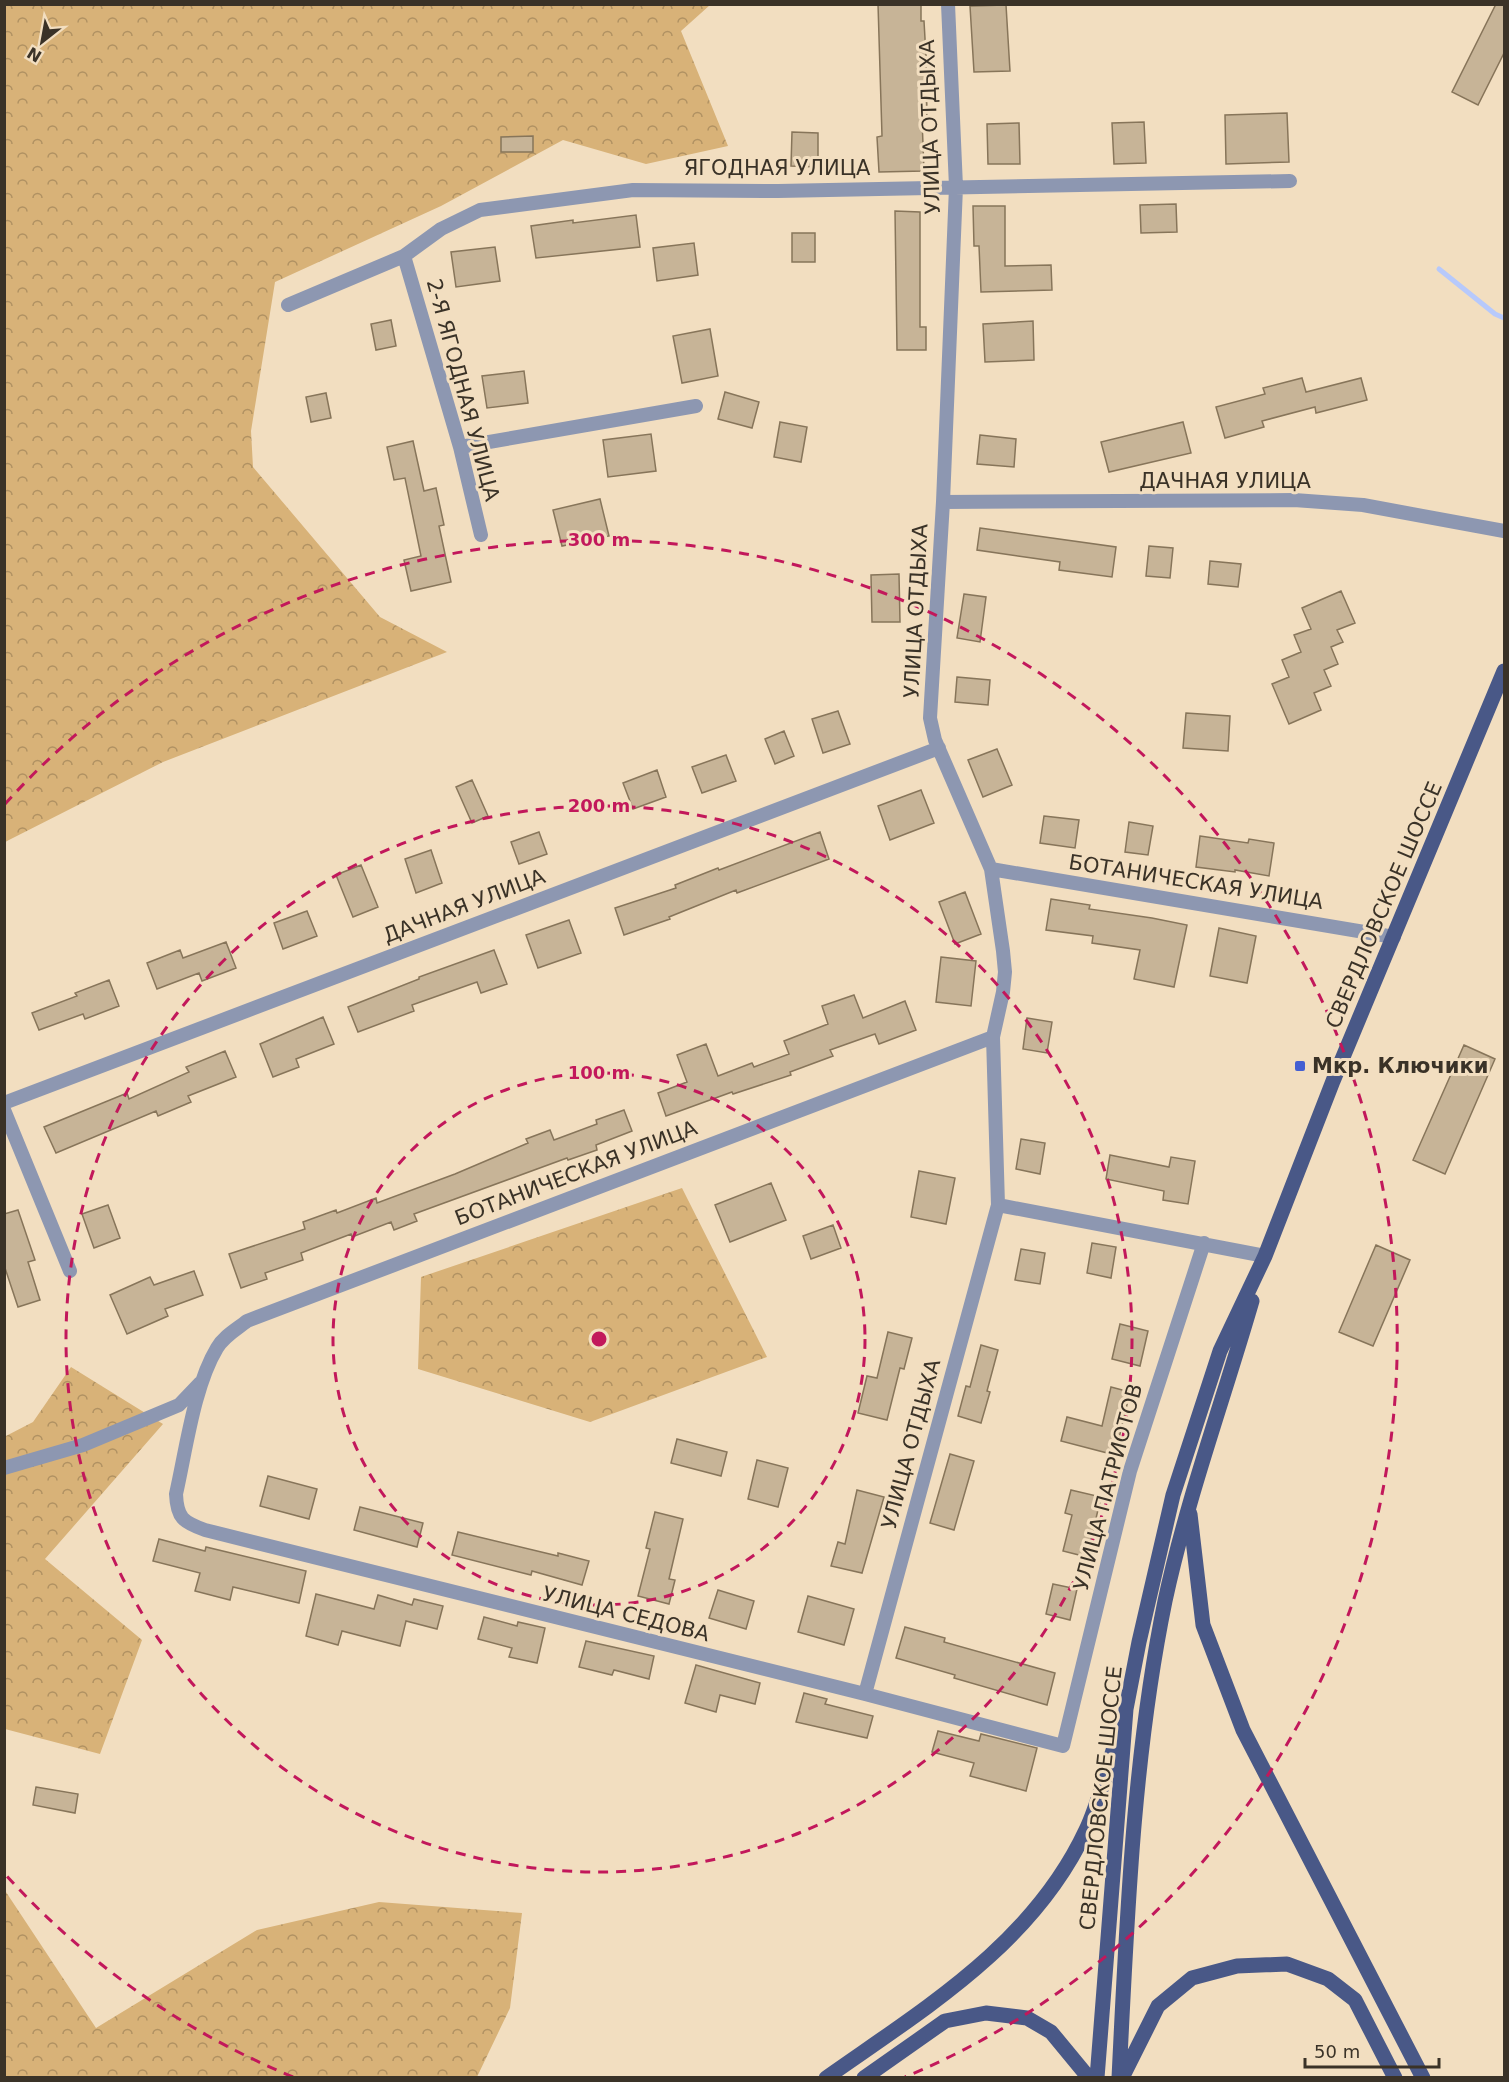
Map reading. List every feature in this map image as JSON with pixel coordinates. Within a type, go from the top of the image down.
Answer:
[{"type":"main road","name":"СВЕРДЛОВСКОЕ ШОССЕ","points":[[1097,2078],[1126,1710],[1138,1642],[1173,1495],[1220,1351],[1265,1256],[1333,1081],[1504,671]]},
{"type":"main road","name":"СВЕРДЛОВСКОЕ ШОССЕ","points":[[1121,2078],[1127,1926],[1142,1740],[1150,1678],[1189,1502],[1234,1363],[1265,1256]]},
{"type":"main road","points":[[1189,1502],[1203,1625],[1243,1730],[1423,2078]]},
{"type":"main road","points":[[826,2078],[989,1958],[1027,1920],[1060,1876],[1087,1829],[1126,1710]]},
{"type":"main road","points":[[1121,2078],[1158,2006],[1192,1978],[1237,1966],[1287,1964],[1328,1979],[1355,2000],[1395,2078]]},
{"type":"main road","points":[[864,2078],[945,2021],[986,2013],[1027,2018],[1051,2032],[1089,2078]]},
{"type":"street","name":"УЛИЦА ОТДЫХА","points":[[865,1694],[998,1205],[993,1037],[1005,972],[991,869],[935,740],[930,718],[943,502],[956,187],[948,4]]},
{"type":"street","name":"ЯГОДНАЯ УЛИЦА","points":[[288,305],[404,256],[441,230],[480,210],[633,190],[778,191],[1290,181]]},
{"type":"street","name":"2-Я ЯГОДНАЯ УЛИЦА","points":[[404,256],[460,447],[481,536]]},
{"type":"street","points":[[460,447],[696,406]]},
{"type":"street","name":"ДАЧНАЯ УЛИЦА","points":[[943,502],[1294,500],[1363,505],[1504,531]]},
{"type":"street","name":"ДАЧНАЯ УЛИЦА","points":[[4,1103],[939,748]]},
{"type":"street","name":"БОТАНИЧЕСКАЯ УЛИЦА","points":[[991,869],[1394,937]]},
{"type":"street","name":"БОТАНИЧЕСКАЯ УЛИЦА","points":[[201,1381],[217,1347],[248,1321],[993,1037]]},
{"type":"street","points":[[4,1110],[70,1271]]},
{"type":"street","points":[[998,1205],[1265,1256]]},
{"type":"street","name":"УЛИЦА ПАТРИОТОВ","points":[[1064,1746],[1130,1471],[1204,1243]]},
{"type":"street","points":[[4,1468],[83,1445],[179,1405],[201,1381]]},
{"type":"street","name":"УЛИЦА СЕДОВА","points":[[201,1381],[176,1494],[176,1506],[181,1517],[190,1524],[217,1533],[865,1694],[1064,1746]]},
{"type":"green space","points":[[5,5],[710,5],[681,31],[728,146],[646,164],[563,140],[441,206],[275,282],[251,431],[253,467],[380,617],[447,652],[163,762],[5,842]]},
{"type":"green space","points":[[682,1188],[767,1357],[590,1422],[418,1369],[421,1277]]},
{"type":"green space","points":[[71,1367],[163,1424],[45,1559],[142,1640],[100,1754],[5,1729],[4,1437],[33,1422]]},
{"type":"green space","points":[[4,1889],[96,2028],[257,1930],[379,1902],[522,1913],[510,2008],[477,2077],[5,2077]]},
{"type":"building","points":[[878,4],[921,4],[926,56],[927,118],[922,118],[924,171],[879,172],[877,137],[882,136]]},
{"type":"building","points":[[1496,4],[1504,4],[1504,53],[1478,105],[1452,92]]},
{"type":"building","points":[[1006,5],[1010,71],[974,72],[970,6]]},
{"type":"building","points":[[1287,113],[1289,162],[1226,164],[1225,115]]},
{"type":"building","points":[[1144,122],[1146,163],[1114,164],[1112,123]]},
{"type":"building","points":[[1019,123],[1020,164],[988,164],[987,124]]},
{"type":"building","points":[[792,132],[818,133],[818,167],[791,166]]},
{"type":"building","points":[[533,136],[533,152],[501,152],[501,137]]},
{"type":"building","points":[[1176,204],[1177,232],[1141,233],[1140,205]]},
{"type":"building","points":[[973,206],[1005,206],[1005,266],[1051,265],[1052,290],[981,292],[979,246],[974,246]]},
{"type":"building","points":[[895,211],[920,212],[920,327],[926,327],[926,350],[897,350]]},
{"type":"building","points":[[636,215],[640,247],[536,258],[531,226]]},
{"type":"building","points":[[792,233],[815,233],[815,262],[792,262]]},
{"type":"building","points":[[694,243],[698,275],[657,281],[653,248]]},
{"type":"building","points":[[495,247],[500,281],[456,287],[451,252]]},
{"type":"building","points":[[391,320],[396,346],[376,350],[371,324]]},
{"type":"building","points":[[1033,321],[1034,360],[985,362],[983,324]]},
{"type":"building","points":[[710,329],[718,376],[682,383],[673,336]]},
{"type":"building","points":[[524,371],[528,403],[487,408],[482,376]]},
{"type":"building","points":[[1302,378],[1306,392],[1361,378],[1367,400],[1316,413],[1315,407],[1262,421],[1264,427],[1225,438],[1216,407],[1265,394],[1263,388]]},
{"type":"building","points":[[725,392],[759,402],[752,428],[718,419]]},
{"type":"building","points":[[326,393],[331,418],[311,422],[306,397]]},
{"type":"building","points":[[780,422],[807,427],[801,462],[774,457]]},
{"type":"building","points":[[1183,422],[1191,453],[1109,472],[1101,442]]},
{"type":"building","points":[[651,434],[656,471],[608,477],[603,440]]},
{"type":"building","points":[[980,435],[1016,439],[1014,467],[977,464]]},
{"type":"building","points":[[413,441],[424,491],[436,488],[444,525],[439,526],[451,582],[411,591],[404,560],[421,556],[405,478],[394,480],[387,447]]},
{"type":"building","points":[[600,499],[609,536],[562,546],[553,510]]},
{"type":"building","points":[[980,528],[1116,547],[1112,577],[1059,570],[1060,562],[977,550]]},
{"type":"building","points":[[1149,546],[1173,548],[1170,578],[1146,576]]},
{"type":"building","points":[[1210,561],[1241,564],[1238,587],[1208,584]]},
{"type":"building","points":[[899,574],[900,622],[872,622],[871,575]]},
{"type":"building","points":[[1341,591],[1355,623],[1337,630],[1343,642],[1331,647],[1338,664],[1324,670],[1331,686],[1314,693],[1321,710],[1289,724],[1272,684],[1289,677],[1282,660],[1301,652],[1294,635],[1311,629],[1302,608]]},
{"type":"building","points":[[964,594],[986,597],[980,642],[957,638]]},
{"type":"building","points":[[957,677],[990,680],[988,705],[955,702]]},
{"type":"building","points":[[838,711],[850,744],[823,753],[812,719]]},
{"type":"building","points":[[1186,713],[1230,716],[1228,751],[1183,748]]},
{"type":"building","points":[[784,731],[794,756],[775,764],[765,739]]},
{"type":"building","points":[[997,749],[1012,785],[983,797],[968,760]]},
{"type":"building","points":[[726,755],[736,781],[702,793],[692,767]]},
{"type":"building","points":[[657,770],[666,797],[633,809],[623,783]]},
{"type":"building","points":[[472,780],[488,816],[472,823],[456,787]]},
{"type":"building","points":[[921,790],[934,823],[890,840],[878,806]]},
{"type":"building","points":[[1044,816],[1079,820],[1075,848],[1040,843]]},
{"type":"building","points":[[1129,822],[1153,826],[1148,855],[1125,852]]},
{"type":"building","points":[[539,832],[547,854],[519,864],[511,842]]},
{"type":"building","points":[[820,832],[829,859],[737,893],[736,890],[669,917],[670,919],[624,935],[615,908],[676,888],[675,885],[718,868],[719,870]]},
{"type":"building","points":[[1200,836],[1248,843],[1249,839],[1274,843],[1269,876],[1196,867]]},
{"type":"building","points":[[431,850],[442,883],[416,893],[405,859]]},
{"type":"building","points":[[361,865],[378,907],[353,917],[336,875]]},
{"type":"building","points":[[965,892],[981,934],[955,944],[939,902]]},
{"type":"building","points":[[1051,899],[1090,905],[1089,909],[1187,925],[1174,987],[1134,979],[1140,950],[1092,943],[1093,936],[1046,930]]},
{"type":"building","points":[[307,911],[317,936],[283,949],[274,923]]},
{"type":"building","points":[[569,920],[581,953],[538,968],[526,935]]},
{"type":"building","points":[[1219,928],[1256,936],[1247,983],[1210,976]]},
{"type":"building","points":[[226,942],[236,968],[202,981],[199,973],[157,989],[147,963],[180,950],[183,958]]},
{"type":"building","points":[[494,950],[507,984],[481,993],[477,982],[412,1005],[414,1011],[358,1032],[348,1007],[419,979],[419,977]]},
{"type":"building","points":[[941,957],[976,961],[971,1006],[936,1002]]},
{"type":"building","points":[[109,980],[119,1006],[85,1019],[83,1014],[39,1030],[32,1013],[77,996],[75,993]]},
{"type":"building","points":[[854,995],[863,1018],[905,1001],[916,1030],[879,1044],[875,1034],[830,1050],[833,1056],[790,1072],[791,1075],[733,1094],[732,1092],[666,1116],[658,1093],[687,1082],[677,1055],[706,1044],[718,1076],[752,1063],[754,1067],[789,1054],[784,1041],[828,1024],[822,1006]]},
{"type":"building","points":[[323,1017],[334,1044],[296,1059],[299,1067],[273,1077],[260,1044]]},
{"type":"building","points":[[1027,1018],[1052,1022],[1047,1053],[1023,1049]]},
{"type":"building","points":[[1464,1045],[1495,1059],[1445,1174],[1413,1160]]},
{"type":"building","points":[[225,1051],[236,1077],[188,1096],[191,1102],[158,1116],[156,1111],[56,1153],[44,1127],[127,1093],[129,1099],[189,1072],[186,1067]]},
{"type":"building","points":[[624,1110],[632,1131],[596,1145],[597,1150],[568,1160],[567,1158],[414,1214],[417,1221],[394,1230],[391,1222],[301,1253],[303,1260],[265,1273],[267,1279],[241,1288],[229,1254],[305,1229],[303,1222],[336,1210],[337,1213],[376,1198],[377,1203],[455,1174],[528,1143],[526,1139],[550,1130],[554,1140],[597,1124],[596,1120]]},
{"type":"building","points":[[1021,1139],[1045,1143],[1040,1174],[1016,1169]]},
{"type":"building","points":[[1110,1155],[1169,1167],[1171,1157],[1195,1161],[1188,1204],[1163,1200],[1164,1191],[1106,1179]]},
{"type":"building","points":[[919,1171],[955,1178],[946,1224],[911,1217]]},
{"type":"building","points":[[771,1183],[786,1220],[730,1242],[715,1205]]},
{"type":"building","points":[[108,1205],[120,1238],[94,1248],[82,1214]]},
{"type":"building","points":[[18,1210],[35,1260],[28,1262],[40,1300],[18,1307],[4,1265],[4,1214]]},
{"type":"building","points":[[833,1225],[841,1248],[811,1259],[803,1236]]},
{"type":"building","points":[[1092,1243],[1116,1247],[1111,1278],[1087,1273]]},
{"type":"building","points":[[1376,1245],[1410,1260],[1373,1346],[1339,1332]]},
{"type":"building","points":[[1021,1249],[1045,1253],[1040,1284],[1015,1280]]},
{"type":"building","points":[[194,1271],[203,1295],[165,1309],[168,1316],[127,1334],[110,1295],[150,1277],[154,1285]]},
{"type":"building","points":[[1120,1324],[1148,1331],[1140,1366],[1112,1359]]},
{"type":"building","points":[[888,1332],[912,1338],[904,1369],[900,1368],[887,1420],[858,1413],[867,1376],[877,1378]]},
{"type":"building","points":[[981,1345],[998,1350],[981,1423],[958,1416],[966,1386],[970,1387]]},
{"type":"building","points":[[1111,1387],[1130,1392],[1115,1455],[1061,1441],[1067,1417],[1102,1426]]},
{"type":"building","points":[[677,1439],[727,1452],[721,1476],[671,1463]]},
{"type":"building","points":[[950,1454],[974,1461],[954,1530],[930,1523]]},
{"type":"building","points":[[757,1460],[788,1468],[778,1507],[748,1499]]},
{"type":"building","points":[[268,1476],[317,1489],[309,1519],[260,1506]]},
{"type":"building","points":[[857,1490],[884,1497],[862,1573],[831,1566],[838,1542],[845,1544]]},
{"type":"building","points":[[1071,1490],[1101,1497],[1087,1557],[1063,1551],[1072,1515],[1065,1513]]},
{"type":"building","points":[[360,1507],[423,1523],[417,1547],[354,1530]]},
{"type":"building","points":[[655,1512],[683,1519],[669,1579],[675,1580],[669,1604],[638,1596],[650,1549],[646,1548]]},
{"type":"building","points":[[458,1532],[558,1556],[558,1553],[589,1561],[582,1585],[532,1571],[531,1575],[452,1555]]},
{"type":"building","points":[[159,1539],[205,1551],[206,1547],[306,1571],[299,1603],[233,1587],[230,1600],[195,1591],[200,1573],[153,1561]]},
{"type":"building","points":[[1053,1584],[1077,1589],[1070,1620],[1046,1614]]},
{"type":"building","points":[[718,1590],[754,1601],[746,1629],[709,1618]]},
{"type":"building","points":[[316,1594],[374,1609],[378,1595],[412,1605],[414,1599],[443,1606],[437,1629],[406,1621],[400,1646],[342,1631],[338,1645],[306,1636]]},
{"type":"building","points":[[808,1596],[854,1609],[844,1645],[798,1632]]},
{"type":"building","points":[[484,1617],[517,1626],[518,1622],[545,1628],[537,1663],[509,1657],[512,1648],[478,1639]]},
{"type":"building","points":[[905,1627],[945,1638],[944,1642],[1055,1673],[1047,1705],[954,1678],[955,1675],[896,1658]]},
{"type":"building","points":[[586,1641],[654,1656],[649,1679],[614,1670],[612,1675],[579,1667]]},
{"type":"building","points":[[696,1665],[760,1683],[755,1704],[720,1695],[716,1712],[685,1703]]},
{"type":"building","points":[[804,1693],[827,1699],[825,1704],[873,1716],[867,1738],[796,1722]]},
{"type":"building","points":[[938,1731],[979,1741],[981,1734],[1037,1748],[1026,1791],[970,1776],[974,1763],[932,1752]]},
{"type":"building","points":[[36,1787],[78,1794],[75,1813],[33,1805]]},
{"type":"waterway","points":[[1439,269],[1495,314],[1504,318]]},
{"type":"place","name":"Мкр. Ключики","points":[[1300,1066]]}]
